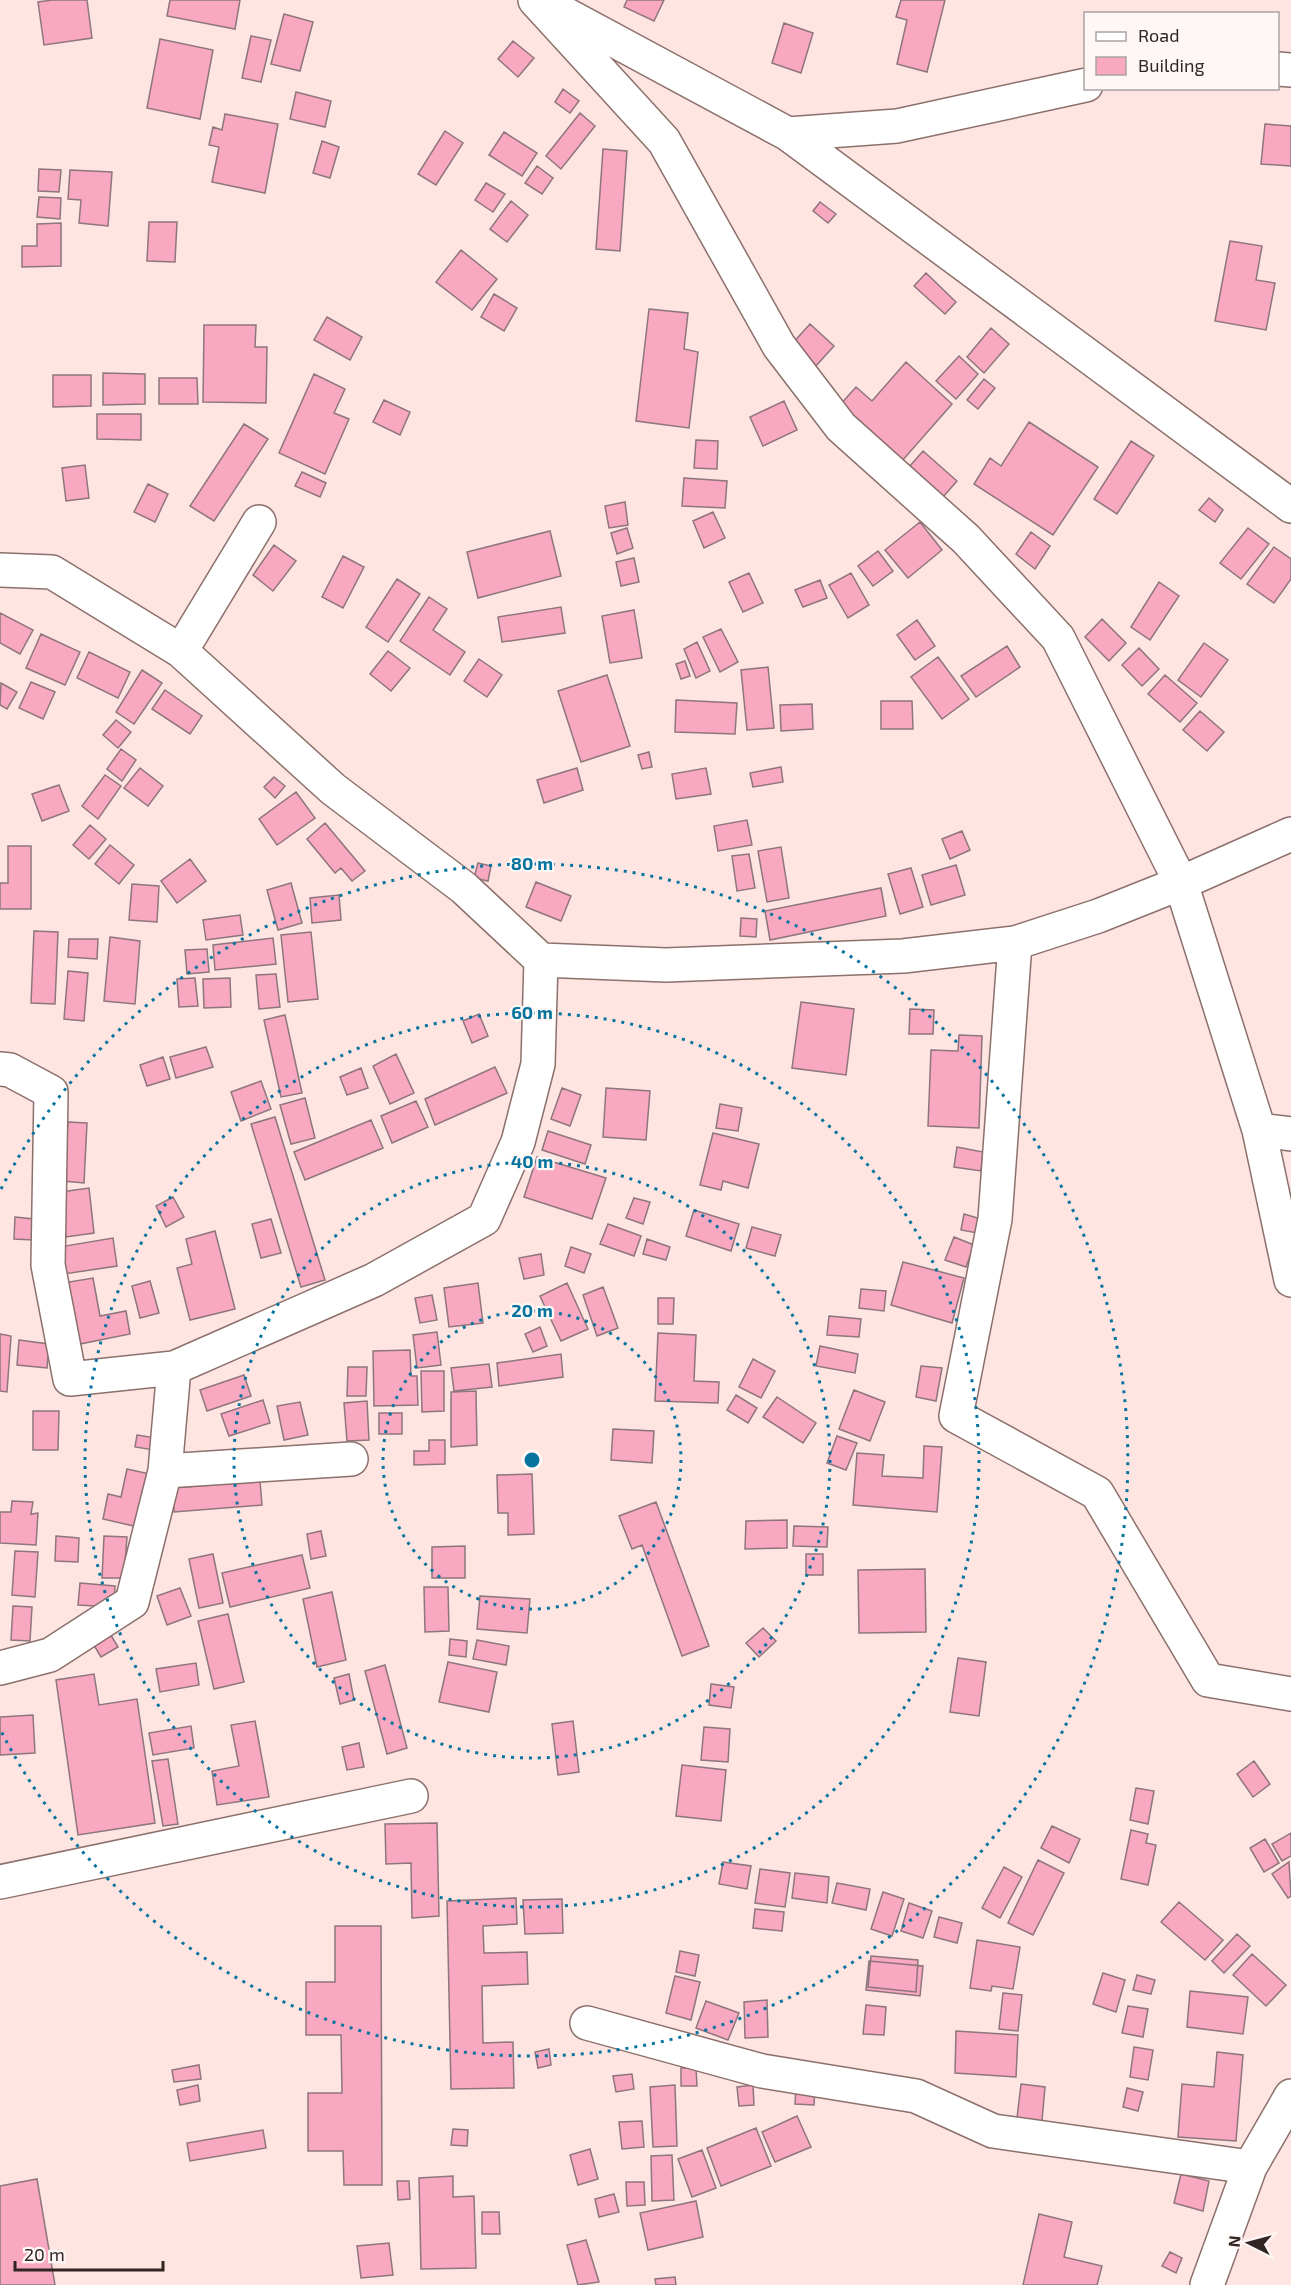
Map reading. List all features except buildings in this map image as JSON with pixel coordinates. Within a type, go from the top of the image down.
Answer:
[{"type":"street","points":[[537,0],[788,134],[1291,506]]},
{"type":"street","points":[[537,0],[664,141],[779,346],[841,428],[966,539],[1058,638],[1181,883],[1258,1130],[1291,1280]]},
{"type":"street","points":[[788,134],[897,126],[1084,85]]},
{"type":"street","points":[[181,651],[259,522]]},
{"type":"street","points":[[0,570],[52,572],[181,651],[333,789],[464,888],[541,960],[666,965],[903,956],[1015,943],[1098,916],[1181,883],[1291,834]]},
{"type":"street","points":[[1015,943],[995,1219],[956,1416],[1097,1493],[1208,1680],[1291,1694]]},
{"type":"street","points":[[0,1068],[10,1070],[51,1092],[48,1265],[70,1379],[174,1368],[374,1280],[484,1219],[518,1142],[538,1064],[541,960]]},
{"type":"street","points":[[1258,1130],[1291,1134]]},
{"type":"street","points":[[0,1668],[51,1655],[132,1602],[165,1471],[174,1368]]},
{"type":"street","points":[[165,1471],[351,1459]]},
{"type":"street","points":[[0,1882],[411,1796]]},
{"type":"street","points":[[587,2024],[762,2071],[916,2096],[993,2131],[1250,2167]]},
{"type":"street","points":[[1206,2285],[1250,2167],[1291,2096]]}]
